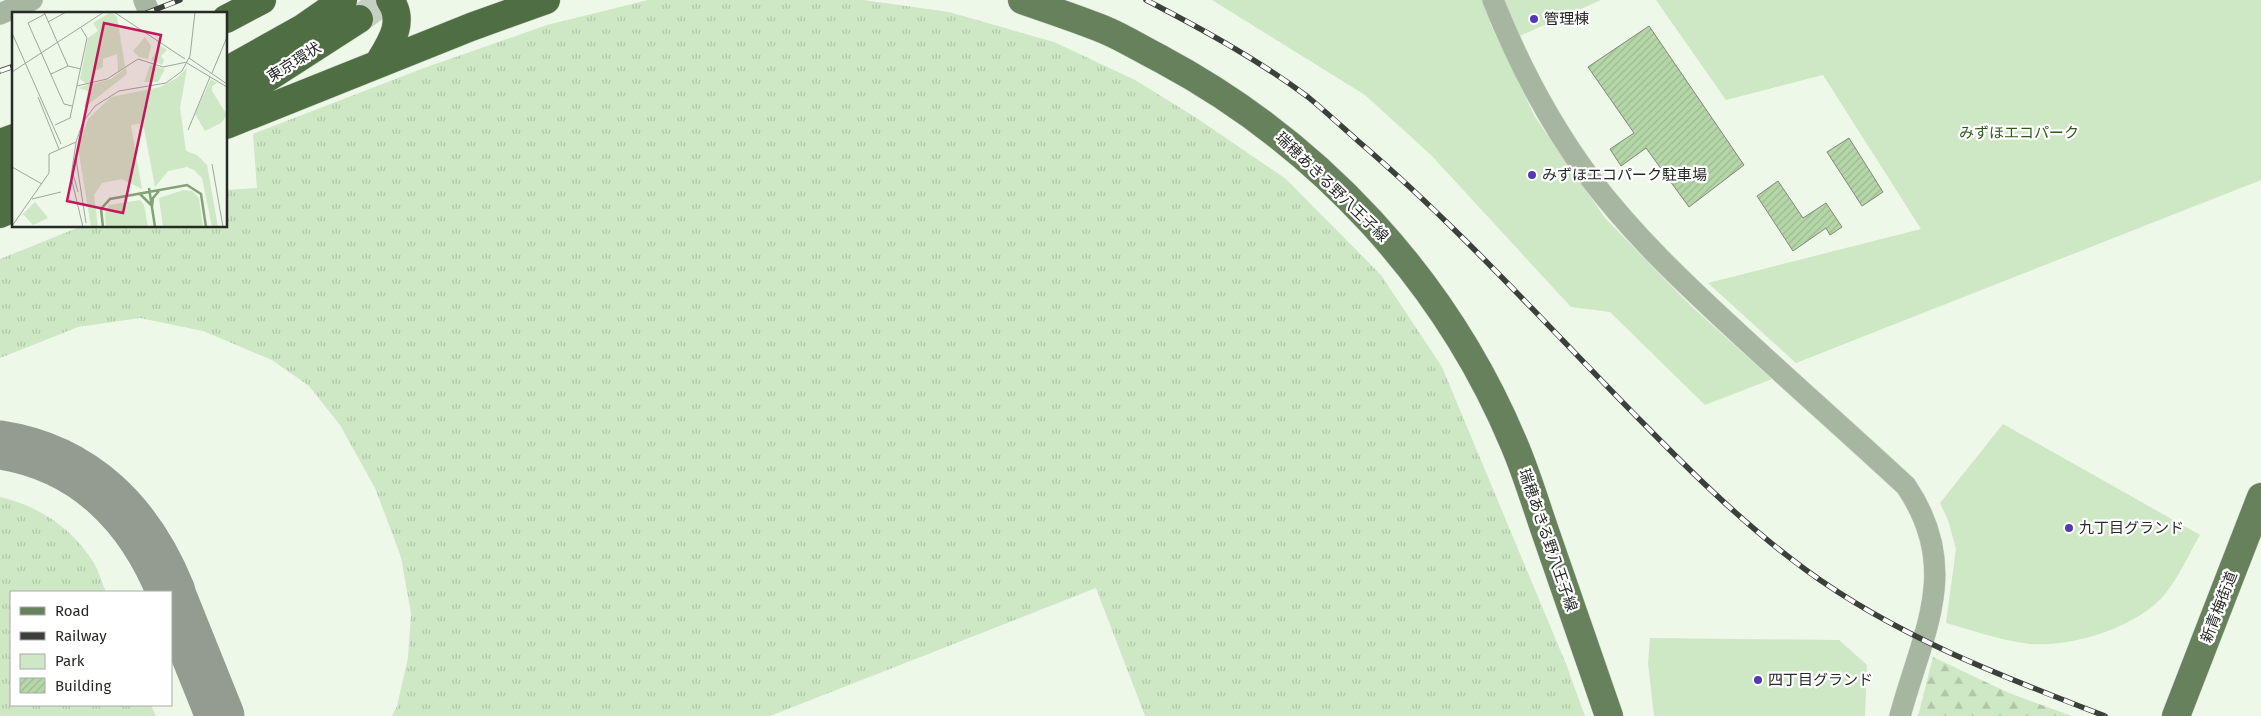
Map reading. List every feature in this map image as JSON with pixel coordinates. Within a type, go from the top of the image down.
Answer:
[{"type":"highway","points":[[228,18],[262,0]]},
{"type":"highway","points":[[378,64],[393,39],[397,24],[395,7],[390,0]]},
{"type":"highway","points":[[228,124],[378,64],[546,0]]},
{"type":"highway","name":"東京環状","points":[[228,70],[303,28],[351,10]]},
{"type":"highway","name":"東京環状","points":[[228,99],[255,86],[297,61],[351,10]]},
{"type":"highway","points":[[0,143],[12,139]]},
{"type":"highway","points":[[0,166],[12,161]]},
{"type":"highway","points":[[0,192],[12,187]]},
{"type":"highway","points":[[0,214],[12,209]]},
{"type":"main road","name":"瑞穂あきる野八王子線","points":[[1022,0],[1107,31],[1228,98],[1274,130],[1346,196],[1389,240],[1422,281],[1448,318],[1470,355],[1514,444],[1609,716]]},
{"type":"main road","name":"新青梅街道","points":[[2176,716],[2261,497]]},
{"type":"main road","name":"新青梅街道","points":[[2193,716],[2261,544]]},
{"type":"street","points":[[0,14],[32,0]]},
{"type":"street","points":[[144,0],[149,12]]},
{"type":"street","points":[[1493,0],[1507,36],[1547,112],[1590,177],[1616,211],[1698,296],[1906,486],[1918,505],[1933,544],[1935,586],[1924,641],[1900,716]]},
{"type":"green space","points":[[648,0],[863,0],[949,12],[1054,42],[1135,80],[1195,117],[1286,179],[1381,275],[1442,367],[1566,664],[1585,716],[1145,716],[1096,588],[770,716],[392,716],[397,706],[408,658],[411,614],[401,557],[375,488],[340,425],[309,386],[272,360],[203,331],[140,318],[78,327],[0,358],[0,259],[77,228],[228,228],[228,190],[257,188],[253,134],[424,68],[547,25]]},
{"type":"green space","points":[[1212,0],[1601,0],[1517,37],[1507,16],[1490,23],[1535,117],[1605,218],[1691,306],[1772,379],[1705,405],[1610,312],[1571,307],[1431,155],[1365,95]]},
{"type":"green space","name":"みずほエコパーク","points":[[1656,0],[2261,0],[2261,180],[1796,363],[1708,283],[1921,229],[1823,75],[1726,100]]},
{"type":"green space","name":"九丁目グランド","points":[[2003,424],[2200,535],[2175,580],[2153,606],[2137,617],[2100,634],[2060,643],[2023,643],[1946,623],[1956,549],[1948,520],[1940,503]]},
{"type":"green space","points":[[0,497],[28,506],[65,529],[76,539],[94,563],[106,591],[10,591],[10,706],[151,706],[156,716],[0,716]]},
{"type":"green space","name":"四丁目グランド","points":[[1650,638],[1839,640],[1867,665],[1865,716],[1654,716],[1648,663]]},
{"type":"green space","points":[[1933,657],[2009,693],[2072,716],[1918,716]]},
{"type":"building","points":[[1649,26],[1744,165],[1689,207],[1646,148],[1621,166],[1610,149],[1634,133],[1588,67]]},
{"type":"building","points":[[1849,138],[1883,192],[1862,206],[1827,152]]},
{"type":"building","points":[[1778,181],[1803,218],[1826,203],[1842,227],[1830,235],[1826,228],[1793,251],[1757,196]]},
{"type":"taxiway","points":[[0,445],[30,452],[58,463],[83,477],[106,494],[126,515],[143,538],[171,591]]},
{"type":"taxiway","points":[[172,596],[220,716]]},
{"type":"tunnel","points":[[359,19],[385,0]]},
{"type":"railway","points":[[149,12],[180,0]]},
{"type":"railway","points":[[1146,0],[1249,57],[1289,83],[1321,108],[1396,174],[1468,243],[1701,481],[1763,536],[1806,570],[1840,594],[1913,635],[1988,670],[2105,716]]},
{"type":"railway","points":[[0,71],[12,67]]},
{"type":"place","name":"管理棟","points":[[1534,19]]},
{"type":"place","name":"みずほエコパーク駐車場","points":[[1532,175]]},
{"type":"place","name":"九丁目グランド","points":[[2069,528]]},
{"type":"place","name":"四丁目グランド","points":[[1758,680]]}]
